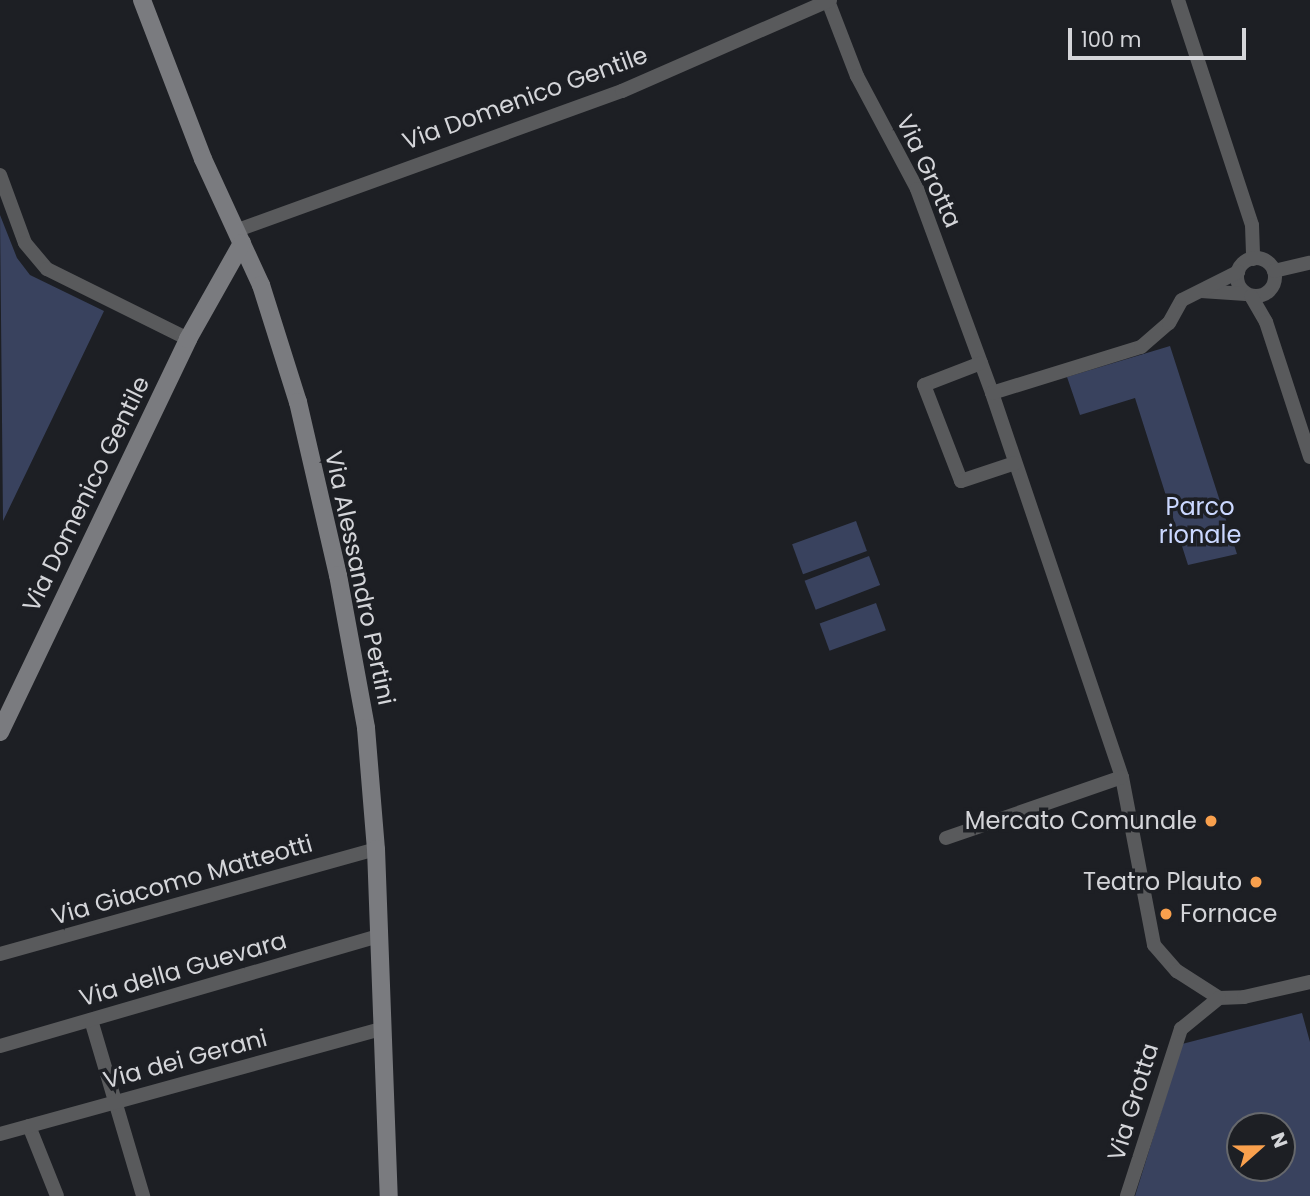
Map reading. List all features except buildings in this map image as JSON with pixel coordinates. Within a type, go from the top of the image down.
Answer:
[{"type":"street","name":"Via Alessandro Pertini","points":[[142,0],[238,237],[261,285],[298,402],[338,575],[366,728],[376,849],[389,1196]]},
{"type":"street","name":"Via Domenico Gentile","points":[[0,732],[238,237],[610,95],[829,0]]},
{"type":"street","name":"Via Grotta","points":[[829,0],[857,76],[917,189],[992,393],[1122,777],[1154,945],[1177,971],[1219,998],[1181,1030],[1128,1196]]},
{"type":"street","points":[[1178,0],[1252,225],[1272,268],[1273,286],[1254,294],[1196,290]]},
{"type":"street","points":[[0,176],[25,243],[47,269],[188,339]]},
{"type":"street","points":[[992,393],[1141,347],[1169,323],[1182,300],[1196,290],[1238,272],[1252,259],[1252,225]]},
{"type":"street","points":[[1252,259],[1272,268],[1310,263]]},
{"type":"street","points":[[1238,272],[1238,284],[1254,294],[1266,322],[1310,457]]},
{"type":"street","points":[[981,363],[924,385],[961,481],[1015,463]]},
{"type":"street","points":[[946,838],[1122,777]]},
{"type":"street","name":"Via Giacomo Matteotti","points":[[0,954],[376,849]]},
{"type":"street","name":"Via della Guevara","points":[[0,1046],[379,936]]},
{"type":"street","points":[[1219,998],[1244,998],[1310,982]]},
{"type":"street","points":[[90,1020],[144,1196]]},
{"type":"street","name":"Via dei Gerani","points":[[0,1134],[382,1029]]},
{"type":"street","points":[[29,1126],[57,1196]]},
{"type":"green space","points":[[0,215],[17,258],[30,275],[104,311],[3,521]]},
{"type":"green space","name":"Parco rionale","points":[[1170,346],[1237,554],[1188,565],[1135,398],[1080,415],[1067,377]]},
{"type":"green space","points":[[856,521],[867,551],[803,574],[792,544]]},
{"type":"green space","points":[[869,556],[880,585],[816,610],[805,581]]},
{"type":"green space","points":[[876,603],[886,630],[830,651],[820,624]]},
{"type":"green space","points":[[1302,1013],[1310,1042],[1310,1196],[1135,1196],[1182,1044]]},
{"type":"place","name":"Mercato Comunale","points":[[1211,821]]},
{"type":"place","name":"Teatro Plauto","points":[[1256,882]]},
{"type":"place","name":"Fornace","points":[[1166,914]]}]
